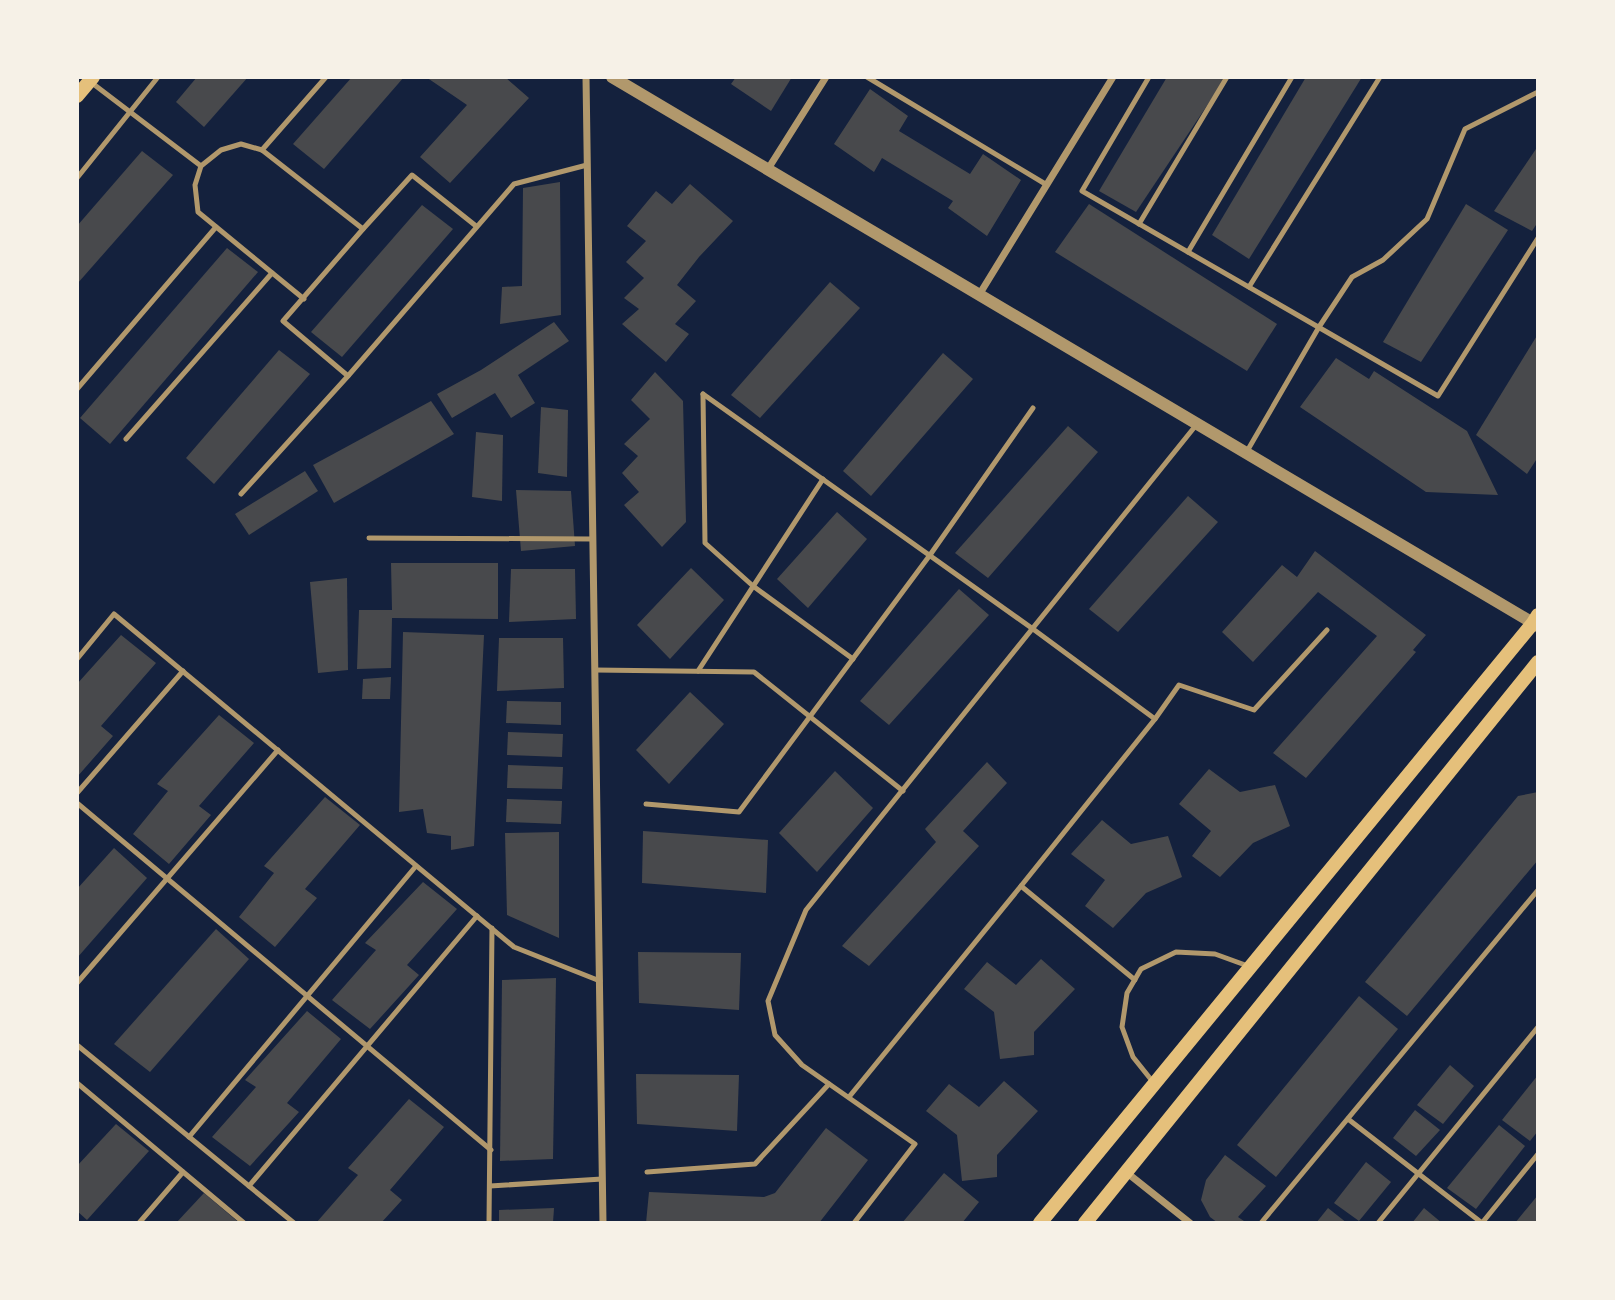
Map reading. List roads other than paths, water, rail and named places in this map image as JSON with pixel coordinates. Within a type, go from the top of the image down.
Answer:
[{"type":"main road","points":[[77,96],[91,79]]},
{"type":"main road","points":[[1040,1223],[1536,622]]},
{"type":"main road","points":[[1085,1223],[1538,662]]},
{"type":"street","points":[[586,77],[603,1223]]},
{"type":"street","points":[[612,77],[1536,622]]},
{"type":"street","points":[[768,169],[826,77]]},
{"type":"street","points":[[979,295],[1113,77]]},
{"type":"street","points":[[1126,1172],[1190,1223]]},
{"type":"lane","points":[[77,178],[158,77]]},
{"type":"lane","points":[[262,150],[326,77]]},
{"type":"lane","points":[[867,77],[1047,185]]},
{"type":"lane","points":[[1149,77],[1082,191],[1438,396],[1538,238]]},
{"type":"lane","points":[[1139,224],[1227,77]]},
{"type":"lane","points":[[1188,252],[1292,77]]},
{"type":"lane","points":[[1250,287],[1380,77]]},
{"type":"lane","points":[[91,79],[201,166]]},
{"type":"lane","points":[[1246,453],[1319,327],[1352,277],[1383,260],[1427,219],[1465,129],[1538,92]]},
{"type":"lane","points":[[304,299],[198,212],[195,185],[201,166],[221,150],[241,144],[262,150],[363,229]]},
{"type":"lane","points":[[241,494],[348,376],[514,184],[587,165]]},
{"type":"lane","points":[[348,376],[283,321],[412,175],[476,226]]},
{"type":"lane","points":[[77,389],[216,227]]},
{"type":"lane","points":[[126,439],[272,273]]},
{"type":"lane","points":[[853,659],[753,586],[705,543],[702,394],[1034,629],[1155,719]]},
{"type":"lane","points":[[646,804],[739,812],[930,555],[1033,408]]},
{"type":"lane","points":[[854,1223],[915,1144],[802,1065],[775,1035],[768,1001],[806,910],[1197,424]]},
{"type":"lane","points":[[698,671],[823,480]]},
{"type":"lane","points":[[369,538],[593,539]]},
{"type":"lane","points":[[77,659],[114,614],[514,947],[600,981]]},
{"type":"lane","points":[[849,1097],[1155,719],[1179,685],[1254,710],[1327,630]]},
{"type":"lane","points":[[595,670],[754,672],[903,791]]},
{"type":"lane","points":[[77,793],[183,671]]},
{"type":"lane","points":[[77,984],[278,750]]},
{"type":"lane","points":[[77,803],[491,1150]]},
{"type":"lane","points":[[189,1137],[416,866]]},
{"type":"lane","points":[[1021,886],[1135,980]]},
{"type":"lane","points":[[1261,1223],[1538,890]]},
{"type":"lane","points":[[249,1186],[477,916]]},
{"type":"lane","points":[[489,1223],[492,928]]},
{"type":"lane","points":[[1154,1084],[1133,1057],[1122,1027],[1127,993],[1141,969],[1176,952],[1215,954],[1250,967]]},
{"type":"lane","points":[[1378,1223],[1538,1028]]},
{"type":"lane","points":[[77,1045],[294,1223]]},
{"type":"lane","points":[[77,1083],[244,1223]]},
{"type":"lane","points":[[647,1172],[755,1164],[829,1084]]},
{"type":"lane","points":[[1348,1119],[1482,1223],[1538,1154]]},
{"type":"lane","points":[[139,1223],[183,1172]]},
{"type":"lane","points":[[489,1186],[603,1179]]}]
